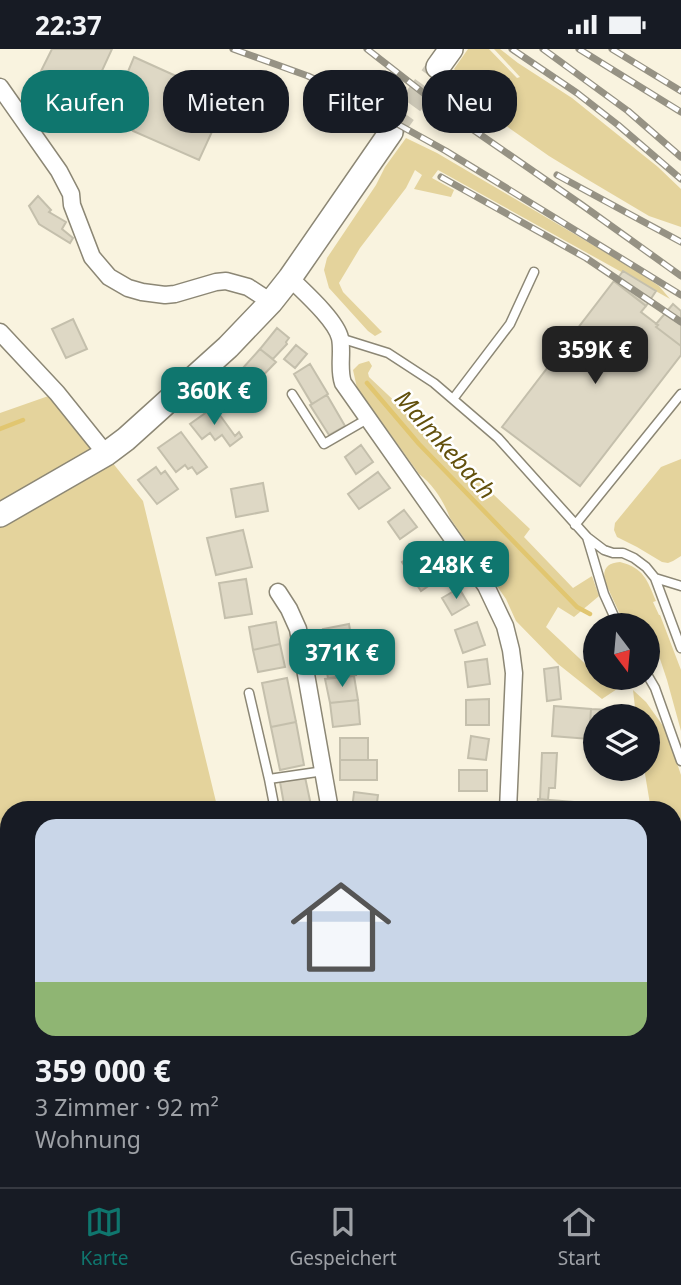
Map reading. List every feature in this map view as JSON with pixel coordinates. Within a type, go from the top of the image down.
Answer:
[{"type":"main road","points":[[0,515],[106,454],[217,358],[271,302],[290,278],[390,133]]},
{"type":"street","points":[[0,86],[59,171],[71,194],[72,205],[92,257],[108,277],[128,288],[165,295],[226,281],[248,287],[271,302]]},
{"type":"street","points":[[290,278],[329,318],[340,338],[343,383],[486,586],[505,626],[514,673],[508,801]]},
{"type":"street","points":[[0,332],[57,393],[106,454]]},
{"type":"street","points":[[278,592],[298,629],[329,801]]},
{"type":"lane","points":[[453,399],[510,324],[534,272]]},
{"type":"lane","points":[[340,338],[388,353],[434,383],[498,438],[587,537],[604,550],[623,553],[646,567],[655,578],[681,648]]},
{"type":"lane","points":[[292,394],[324,444],[369,418]]},
{"type":"lane","points":[[575,525],[681,394]]},
{"type":"lane","points":[[587,537],[613,613]]},
{"type":"lane","points":[[655,578],[681,586]]},
{"type":"lane","points":[[656,690],[681,761]]},
{"type":"lane","points":[[249,692],[273,801]]},
{"type":"lane","points":[[269,779],[324,771]]},
{"type":"shaded area","points":[[468,49],[489,49],[509,70],[455,70]]},
{"type":"shaded area","points":[[494,49],[500,49],[572,98],[658,167],[681,189],[681,227],[649,216],[549,156],[516,133],[517,78],[520,77],[517,70],[514,70]]},
{"type":"shaded area","points":[[406,138],[437,153],[632,268],[659,286],[670,299],[438,170],[432,178],[454,190],[451,197],[414,189],[422,175],[415,170],[406,188],[360,248],[339,283],[343,292],[382,332],[375,336],[329,288],[324,270],[327,258]]},
{"type":"shaded area","points":[[369,361],[372,366],[369,377],[530,529],[524,537],[573,588],[592,576],[599,596],[574,617],[558,607],[546,627],[583,662],[583,684],[558,664],[516,621],[506,599],[450,518],[437,494],[419,474],[357,388],[353,370],[359,364]]},
{"type":"shaded area","points":[[57,393],[143,501],[216,801],[0,801],[0,413]]},
{"type":"shaded area","points":[[681,459],[681,556],[668,563],[617,537],[614,530],[615,523],[661,467]]},
{"type":"shaded area","points":[[620,562],[640,571],[656,601],[653,602],[658,613],[619,613],[605,582],[606,567]]},
{"type":"shaded area","points":[[660,615],[681,670],[681,731],[660,659]]},
{"type":"shaded area","points":[[591,690],[616,690],[602,699]]},
{"type":"shaded area","points":[[633,690],[647,704],[635,704]]},
{"type":"shaded area","points":[[660,722],[666,730],[681,775],[681,801],[650,801],[646,781],[660,781]]},
{"type":"building","points":[[52,49],[112,49],[102,70],[42,70]]},
{"type":"building","points":[[134,57],[163,70],[163,133],[211,133],[199,160],[138,133],[149,133],[149,70],[129,70]]},
{"type":"building","points":[[38,196],[51,210],[49,212],[66,222],[62,229],[73,238],[70,243],[39,224],[29,206]]},
{"type":"building","points":[[623,271],[656,291],[646,306],[615,282]]},
{"type":"building","points":[[614,281],[646,306],[641,312],[681,346],[681,355],[580,486],[502,427]]},
{"type":"building","points":[[673,304],[681,311],[681,346],[656,327]]},
{"type":"building","points":[[73,319],[87,349],[66,358],[52,329]]},
{"type":"building","points":[[277,328],[289,338],[273,359],[260,349]]},
{"type":"building","points":[[296,345],[307,354],[295,368],[284,359]]},
{"type":"building","points":[[260,349],[276,362],[247,392],[233,379]]},
{"type":"building","points":[[310,364],[328,394],[312,404],[294,374]]},
{"type":"building","points":[[327,395],[345,426],[329,435],[310,405]]},
{"type":"building","points":[[214,407],[235,436],[239,432],[242,437],[230,446],[222,435],[215,440],[210,433],[202,439],[190,424]]},
{"type":"building","points":[[181,432],[207,467],[197,474],[192,467],[188,469],[185,465],[176,472],[158,448]]},
{"type":"building","points":[[361,445],[373,462],[356,474],[345,457]]},
{"type":"building","points":[[156,467],[161,474],[165,471],[178,489],[157,504],[138,480]]},
{"type":"building","points":[[378,472],[390,488],[359,509],[348,494]]},
{"type":"building","points":[[263,483],[268,511],[236,517],[231,489]]},
{"type":"building","points":[[404,510],[417,527],[400,539],[388,522]]},
{"type":"building","points":[[243,530],[252,567],[216,575],[207,538]]},
{"type":"building","points":[[428,545],[447,573],[421,591],[402,562]]},
{"type":"building","points":[[246,579],[252,614],[225,618],[219,583]]},
{"type":"building","points":[[459,588],[469,605],[452,615],[442,598]]},
{"type":"building","points":[[276,622],[280,644],[253,650],[249,627]]},
{"type":"building","points":[[477,622],[485,645],[463,653],[455,630]]},
{"type":"building","points":[[349,624],[353,648],[327,653],[323,629]]},
{"type":"building","points":[[280,644],[285,667],[258,672],[253,650]]},
{"type":"building","points":[[352,649],[356,675],[328,678],[323,654]]},
{"type":"building","points":[[487,659],[490,684],[468,687],[465,662]]},
{"type":"building","points":[[558,667],[561,699],[547,701],[544,669]]},
{"type":"building","points":[[354,676],[358,700],[330,703],[325,679]]},
{"type":"building","points":[[287,678],[296,722],[271,727],[262,683]]},
{"type":"building","points":[[489,699],[489,725],[466,725],[466,700]]},
{"type":"building","points":[[358,700],[360,724],[333,727],[330,703]]},
{"type":"building","points":[[554,706],[583,708],[583,739],[552,736]]},
{"type":"building","points":[[296,722],[304,765],[280,770],[271,727]]},
{"type":"building","points":[[471,736],[489,739],[486,760],[468,758]]},
{"type":"building","points":[[340,738],[368,738],[368,760],[340,760]]},
{"type":"building","points":[[542,753],[557,753],[555,788],[549,788],[548,800],[540,799]]},
{"type":"building","points":[[340,760],[377,760],[377,780],[340,780]]},
{"type":"building","points":[[459,770],[487,770],[487,791],[459,791]]},
{"type":"building","points":[[305,777],[310,801],[283,801],[280,782]]},
{"type":"building","points":[[354,792],[378,795],[377,801],[353,801]]},
{"type":"waterway","name":"Malmkebach","points":[[367,383],[419,444],[577,607],[588,613]]},
{"type":"waterway","name":"Malmkebach","points":[[0,429],[23,420]]},
{"type":"tunnel","points":[[408,108],[438,67]]},
{"type":"railway","points":[[233,49],[329,86],[446,151],[681,295]]},
{"type":"railway","points":[[367,49],[449,113],[681,276]]},
{"type":"railway","points":[[512,49],[577,93],[681,179]]},
{"type":"railway","points":[[543,49],[628,111],[681,157]]},
{"type":"railway","points":[[579,49],[681,112]]},
{"type":"railway","points":[[612,49],[681,91]]},
{"type":"railway","points":[[557,175],[681,242]]},
{"type":"railway","points":[[441,177],[586,258],[681,322]]}]
